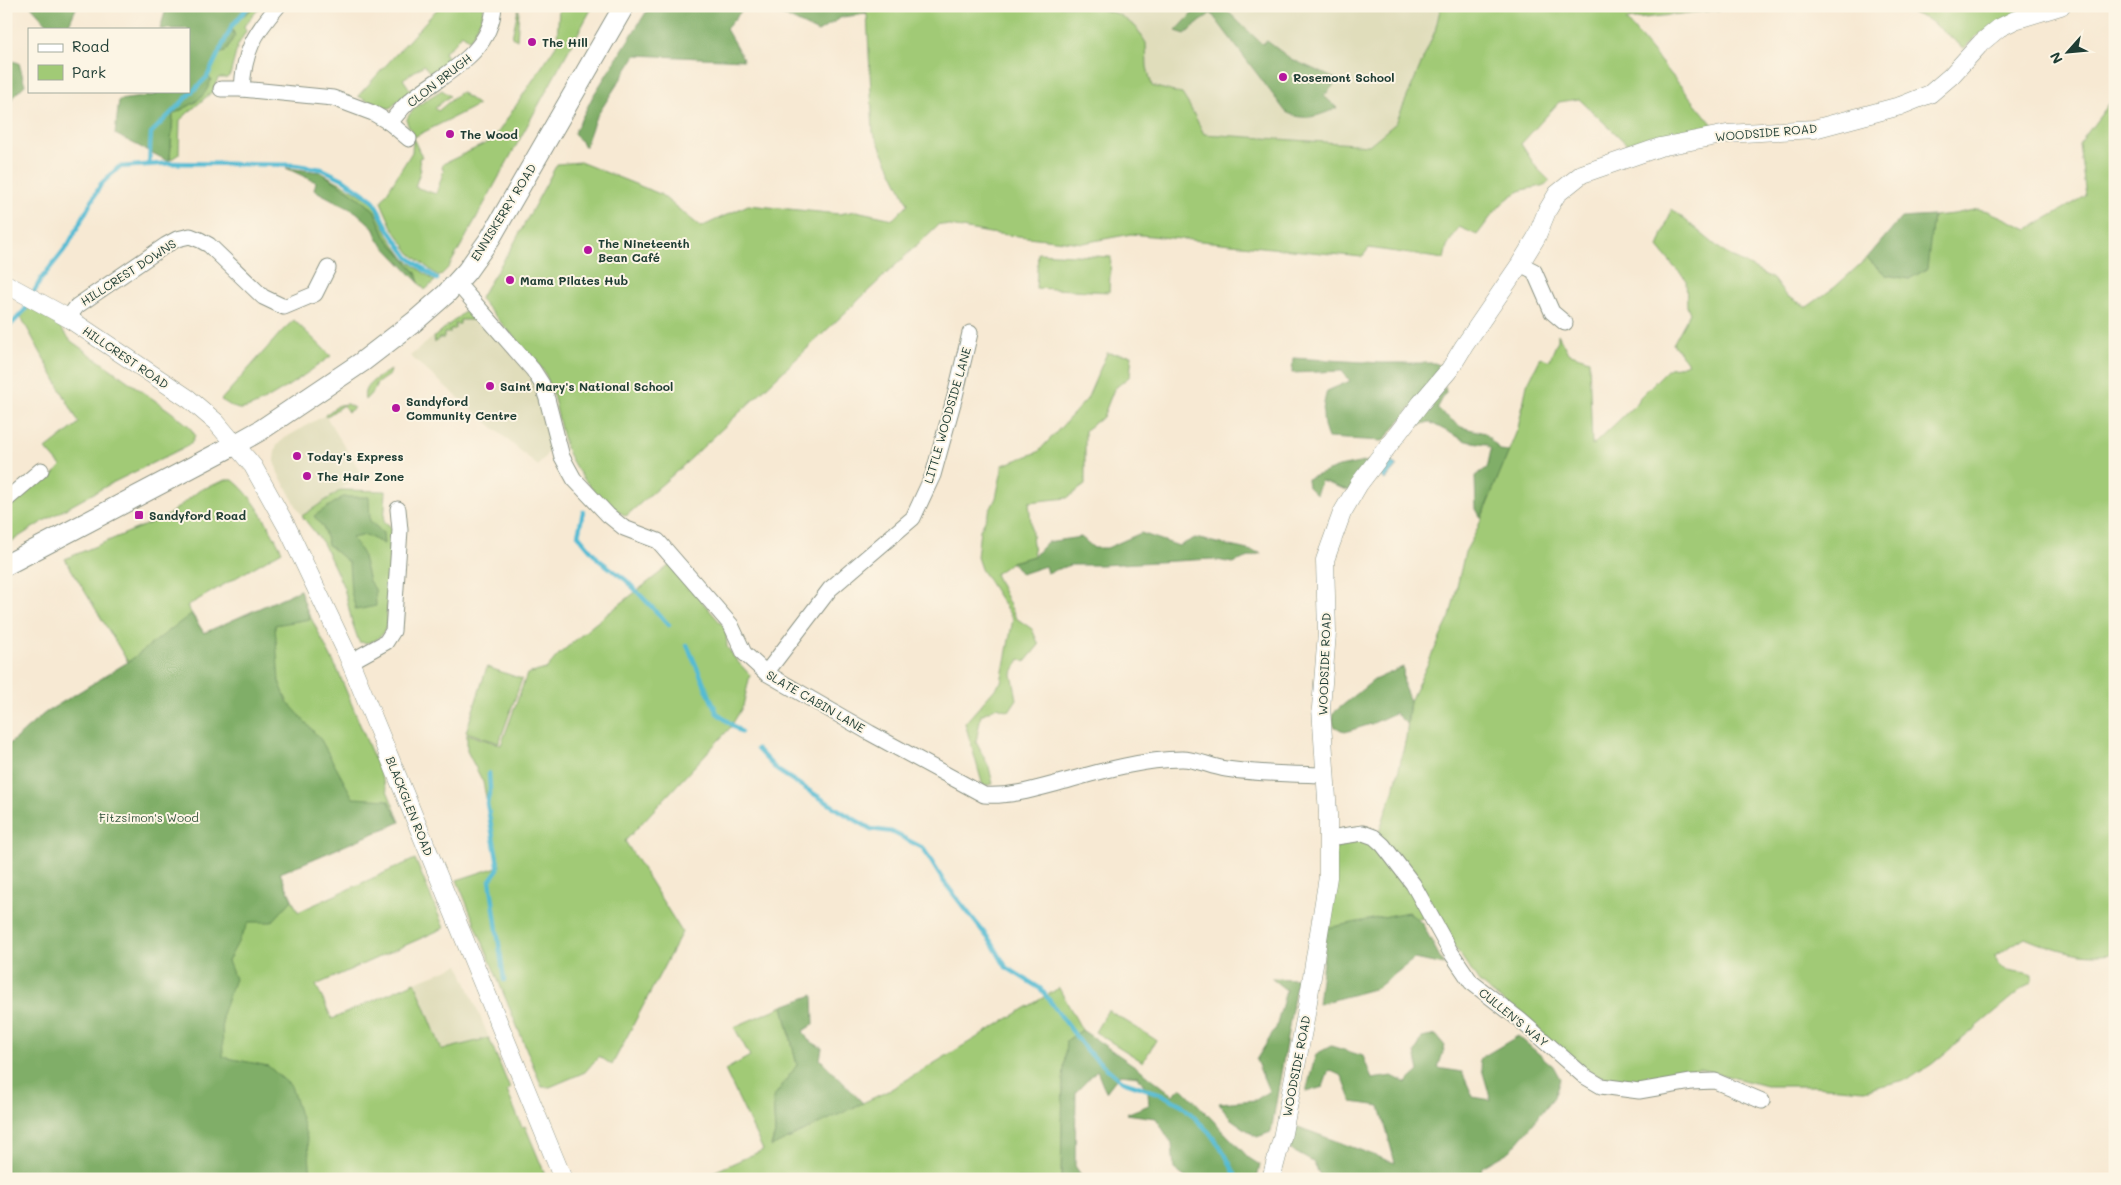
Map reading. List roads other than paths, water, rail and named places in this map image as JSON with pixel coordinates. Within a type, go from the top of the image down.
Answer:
[{"type":"main road","name":"ENNISKERRY ROAD","points":[[236,444],[362,362],[414,322],[456,283],[490,237],[624,6]]},
{"type":"main road","points":[[6,565],[236,444]]},
{"type":"street","points":[[242,89],[243,67],[250,44],[262,25],[278,6]]},
{"type":"street","name":"CLON BRUGH","points":[[390,123],[408,102],[466,61],[477,49],[490,24],[494,6]]},
{"type":"street","name":"WOODSIDE ROAD","points":[[1271,1179],[1282,1138],[1305,1020],[1328,877],[1329,838],[1321,708],[1327,641],[1325,560],[1340,520],[1364,477],[1421,403],[1450,369],[1536,238],[1547,211],[1557,194],[1582,174],[1660,147],[1727,134],[1814,130],[1900,106],[1930,94],[1951,76],[1985,39],[1999,28],[2015,20],[2061,6]]},
{"type":"street","points":[[221,89],[242,89],[333,98],[372,113],[390,123],[409,139]]},
{"type":"street","name":"HILLCREST DOWNS","points":[[68,318],[77,306],[166,245],[177,239],[190,236],[209,245],[263,297],[284,307],[315,294],[328,268]]},
{"type":"street","points":[[1520,264],[1534,271],[1552,312],[1564,323]]},
{"type":"street","name":"SLATE CABIN LANE","points":[[456,283],[534,370],[542,384],[547,399],[562,457],[579,486],[624,528],[658,542],[731,625],[744,653],[766,673],[909,755],[984,795],[1000,796],[1084,776],[1155,762],[1183,759],[1224,769],[1325,775]]},
{"type":"street","name":"HILLCREST ROAD","points":[[12,286],[68,318],[188,399],[216,422],[236,444]]},
{"type":"street","name":"LITTLE WOODSIDE LANE","points":[[766,673],[830,589],[913,518],[933,475],[970,334]]},
{"type":"street","name":"BLACKGLEN ROAD","points":[[236,444],[253,466],[287,527],[350,662],[563,1179]]},
{"type":"street","points":[[6,500],[41,470]]},
{"type":"street","points":[[350,662],[386,642],[393,631],[400,530],[398,509]]},
{"type":"street","name":"CULLEN'S WAY","points":[[1329,838],[1363,833],[1374,837],[1413,884],[1450,950],[1471,982],[1520,1020],[1584,1076],[1601,1086],[1639,1091],[1691,1082],[1715,1081],[1762,1101]]},
{"type":"water","points":[[1391,461],[1397,466],[1385,480],[1379,475]]},
{"type":"waterway","points":[[149,165],[151,133],[207,77],[232,26],[249,6]]},
{"type":"waterway","points":[[33,294],[41,279],[68,245],[101,184],[119,167],[173,163],[295,165],[322,169],[343,179],[373,200],[389,230],[408,257],[437,279]]},
{"type":"waterway","points":[[6,330],[25,310],[29,301]]},
{"type":"waterway","points":[[583,512],[578,535],[599,560],[626,580],[669,625]]},
{"type":"waterway","points":[[687,645],[717,713],[741,732]]},
{"type":"waterway","points":[[757,749],[777,770],[842,812],[871,829],[892,832],[923,848],[944,882],[992,943],[1006,967],[1041,989],[1087,1051],[1120,1080],[1161,1094],[1182,1105],[1209,1132],[1225,1154],[1236,1176]]},
{"type":"waterway","points":[[489,773],[490,789],[487,803],[498,864],[498,869],[490,880],[504,980]]},
{"type":"place","name":"The Hill","points":[[532,42]]},
{"type":"place","name":"Rosemont School","points":[[1283,77]]},
{"type":"place","name":"The Wood","points":[[450,134]]},
{"type":"place","name":"The Nineteenth Bean Café","points":[[588,250]]},
{"type":"place","name":"Mama Pilates Hub","points":[[510,280]]},
{"type":"place","name":"Saint Mary's National School","points":[[490,386]]},
{"type":"place","name":"Sandyford Community Centre","points":[[396,408]]},
{"type":"place","name":"Today's Express","points":[[297,456]]},
{"type":"place","name":"The Hair Zone","points":[[307,476]]},
{"type":"place","name":"Sandyford Road","points":[[139,515]]},
{"type":"park label","name":"Fitzsimon's Wood","points":[[149,817]]}]
